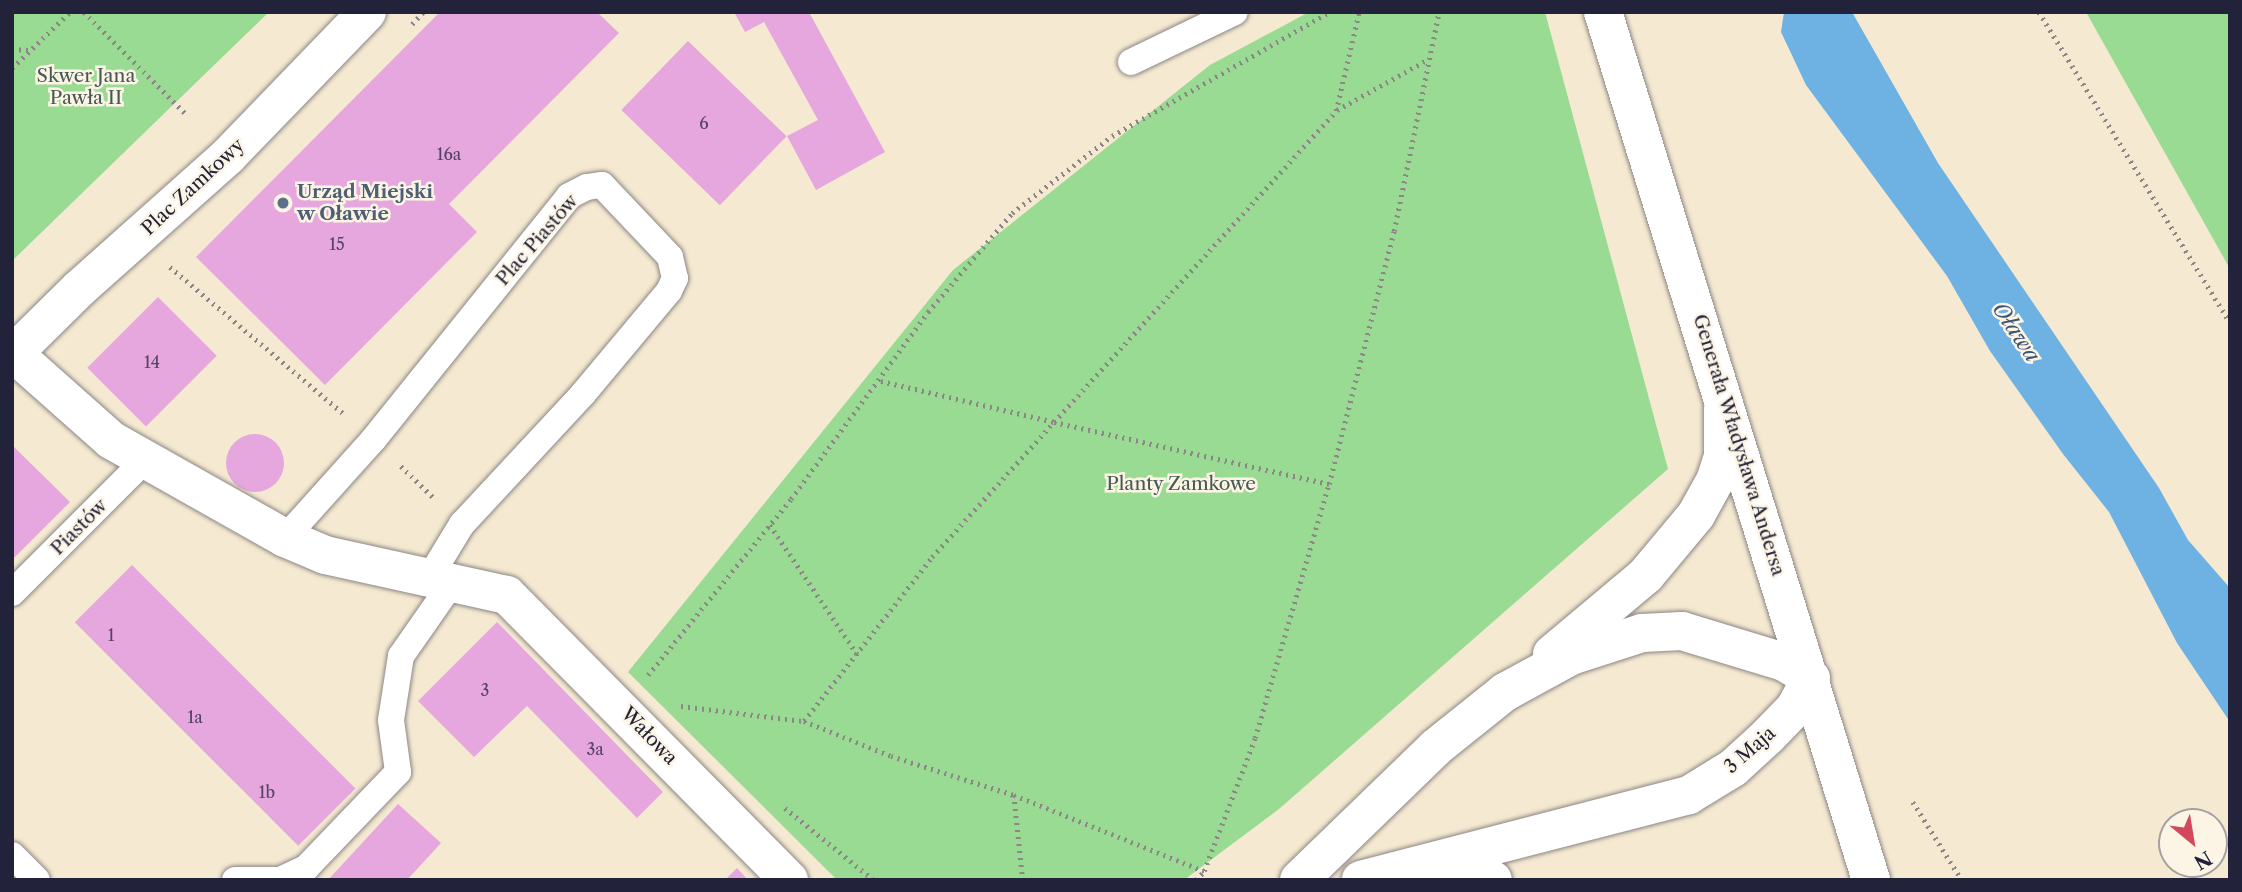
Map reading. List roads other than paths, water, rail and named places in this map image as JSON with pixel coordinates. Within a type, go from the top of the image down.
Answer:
[{"type":"main road","name":"Plac Zamkowy","points":[[13,353],[80,288],[228,156],[367,12]]},
{"type":"main road","name":"Generała Władysława Andersa","points":[[1603,12],[1811,678],[1871,880]]},
{"type":"main road","points":[[13,353],[111,440],[285,538],[325,555],[440,581]]},
{"type":"main road","points":[[1299,880],[1435,748],[1513,688],[1646,575],[1696,515],[1716,481],[1723,457],[1723,394]]},
{"type":"main road","name":"Wałowa","points":[[440,581],[507,595],[789,880]]},
{"type":"main road","points":[[1513,688],[1571,656],[1642,633],[1682,631],[1784,662],[1811,678]]},
{"type":"main road","name":"3 Maja","points":[[1370,877],[1689,795],[1733,768],[1768,736],[1795,708],[1811,678]]},
{"type":"main road","points":[[1370,877],[1477,875],[1493,880]]},
{"type":"lane","points":[[1131,62],[1235,12]]},
{"type":"lane","name":"Plac Piastów","points":[[285,538],[373,440],[569,197],[587,187],[602,185],[670,257],[675,278],[669,291],[583,394],[462,524],[440,581]]},
{"type":"lane","name":"Piastów","points":[[12,593],[145,460]]},
{"type":"lane","points":[[235,880],[280,880],[306,868],[398,772],[391,720],[401,656],[440,581]]},
{"type":"lane","points":[[12,855],[37,880]]},
{"type":"water","name":"Oława","points":[[1784,12],[1852,12],[1938,163],[2159,488],[2188,540],[2230,588],[2230,722],[2177,643],[2109,512],[2063,454],[1990,351],[1947,276],[1806,85],[1781,32]]},
{"type":"place","name":"Urząd Miejski w Oławie","points":[[283,203]]},
{"type":"park label","name":"Skwer Jana Pawła II","points":[[86,87]]},
{"type":"park label","name":"Planty Zamkowe","points":[[1181,484]]}]
